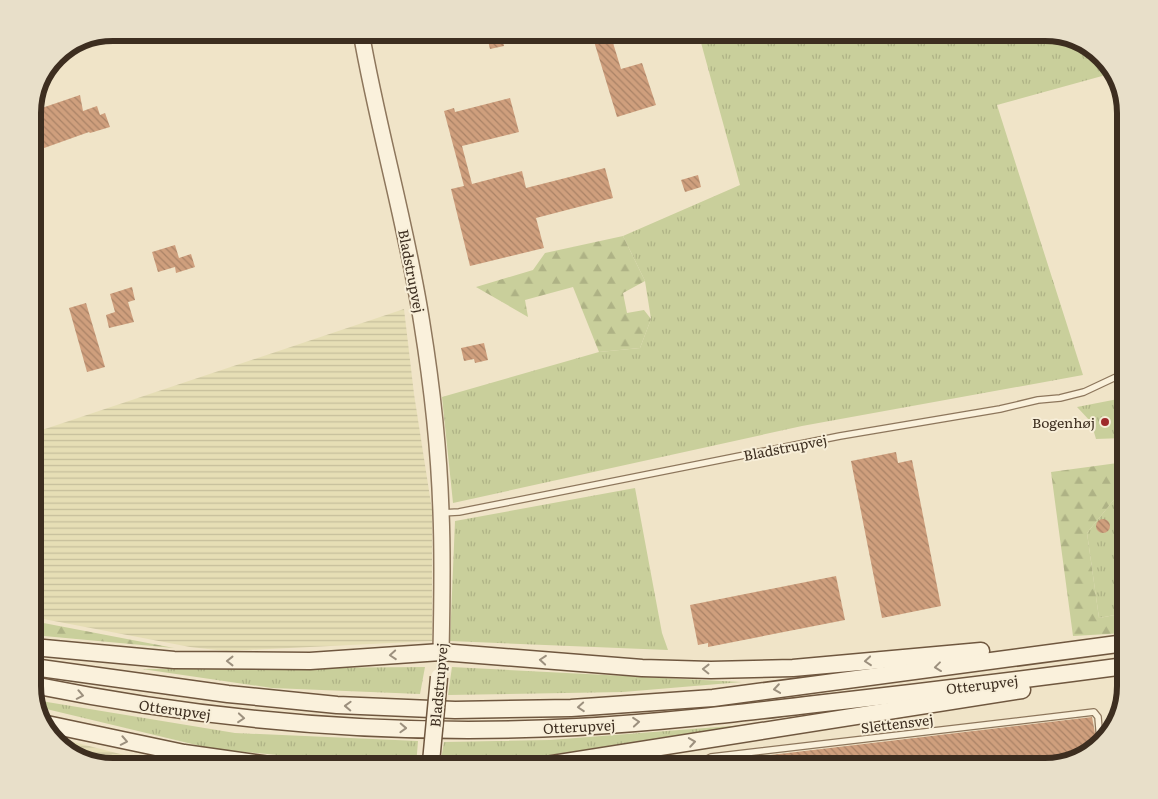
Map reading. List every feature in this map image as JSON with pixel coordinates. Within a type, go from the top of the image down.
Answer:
[{"type":"main road","points":[[41,648],[174,660],[310,661],[441,652],[642,668],[711,670],[793,668],[1117,640]]},
{"type":"main road","name":"Otterupvej","points":[[41,668],[228,694],[337,705],[455,710],[571,708],[713,698],[1117,644]]},
{"type":"main road","name":"Bladstrupvej","points":[[432,758],[441,652]]},
{"type":"main road","name":"Otterupvej","points":[[41,687],[92,697],[226,717],[344,726],[464,729],[576,727],[717,716],[1117,667]]},
{"type":"main road","points":[[591,758],[1117,675]]},
{"type":"main road","points":[[53,725],[184,753],[220,758]]},
{"type":"street","name":"Bladstrupvej","points":[[362,41],[367,69],[397,197],[422,323],[434,416],[442,513],[441,652]]},
{"type":"lane","name":"Bladstrupvej","points":[[442,513],[459,512],[908,424],[1060,398],[1084,392],[1117,377]]},
{"type":"lane","name":"Slettensvej","points":[[709,758],[1094,712],[1098,717],[1099,733]]},
{"type":"shaded area","points":[[404,309],[414,394],[432,510],[432,641],[226,651],[190,647],[41,619],[41,430]]},
{"type":"shaded area","points":[[66,740],[136,758],[113,758],[90,754],[73,746]]},
{"type":"green space","points":[[701,41],[1045,41],[1064,44],[1085,53],[1106,75],[997,105],[1083,375],[802,426],[453,503],[442,397],[599,352],[640,348],[651,319],[645,281],[623,236],[740,185]]},
{"type":"green space","points":[[623,236],[645,281],[623,293],[627,313],[644,310],[651,319],[640,348],[599,352],[573,287],[525,300],[528,317],[476,287],[533,270],[545,253]]},
{"type":"green space","points":[[1117,399],[1117,438],[1096,439],[1091,422],[1077,407]]},
{"type":"green space","points":[[1117,463],[1117,496],[1087,533],[1099,618],[1117,615],[1117,633],[1073,636],[1051,472]]},
{"type":"green space","points":[[635,488],[662,633],[668,650],[450,641],[455,521]]},
{"type":"green space","points":[[1117,496],[1117,615],[1099,618],[1087,533]]},
{"type":"green space","points":[[41,623],[174,648],[41,636]]},
{"type":"green space","points":[[425,667],[420,694],[272,688],[142,669]]},
{"type":"green space","points":[[452,667],[742,682],[623,692],[448,695]]},
{"type":"green space","points":[[43,701],[235,733],[418,741],[417,758],[309,758],[213,749],[45,709]]},
{"type":"green space","points":[[744,725],[530,758],[441,758],[444,742],[550,740]]},
{"type":"building","points":[[488,41],[503,41],[504,46],[490,49]]},
{"type":"building","points":[[594,41],[612,41],[621,69],[642,63],[656,105],[617,117]]},
{"type":"building","points":[[80,95],[83,111],[97,106],[100,115],[105,113],[110,127],[89,132],[41,149],[41,108]]},
{"type":"building","points":[[510,98],[519,132],[462,146],[472,184],[522,171],[526,188],[605,168],[613,198],[536,218],[544,248],[470,266],[451,189],[464,186],[444,111],[454,108],[455,112]]},
{"type":"building","points":[[698,175],[701,187],[685,192],[681,180]]},
{"type":"building","points":[[175,245],[179,258],[191,254],[195,267],[176,273],[175,267],[158,272],[152,252]]},
{"type":"building","points":[[132,287],[135,300],[128,302],[134,322],[109,328],[106,315],[115,312],[110,294]]},
{"type":"building","points":[[86,303],[105,367],[87,372],[69,308]]},
{"type":"building","points":[[484,343],[488,360],[475,363],[474,359],[464,361],[461,348]]},
{"type":"building","points":[[896,452],[898,463],[912,460],[941,606],[882,618],[851,461]]},
{"type":"building","points":[[1103,519],[1108,521],[1110,526],[1108,531],[1103,533],[1098,531],[1096,526],[1098,521]]},
{"type":"building","points":[[836,576],[845,620],[708,647],[708,643],[698,645],[690,605]]},
{"type":"building","points":[[1092,717],[1096,736],[1077,750],[1064,755],[1045,758],[746,758]]},
{"type":"place","name":"Bogenhøj","points":[[1105,422]]}]
